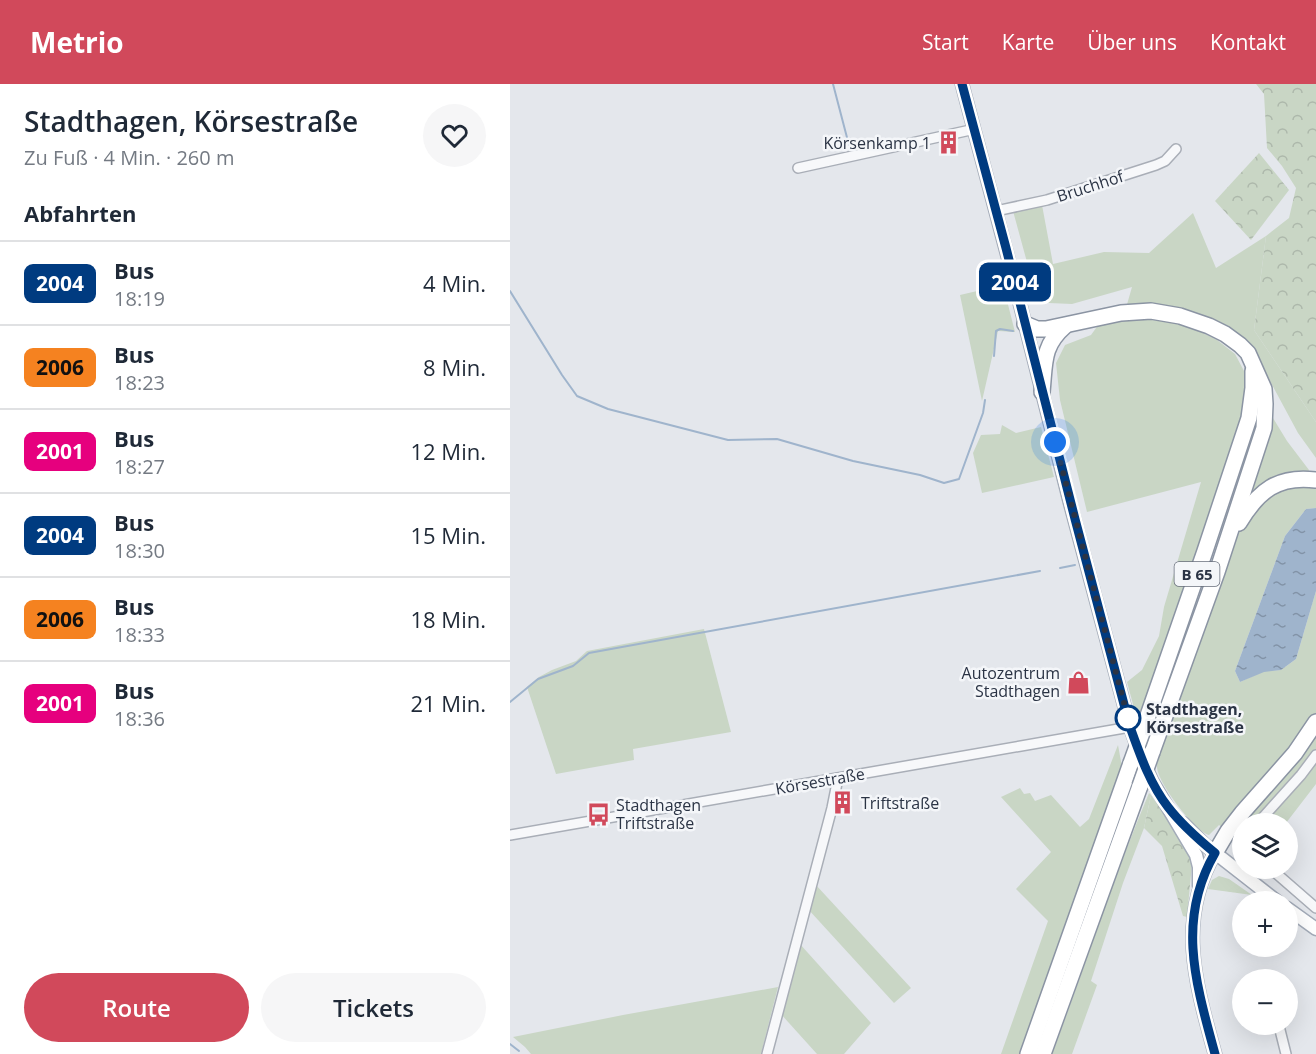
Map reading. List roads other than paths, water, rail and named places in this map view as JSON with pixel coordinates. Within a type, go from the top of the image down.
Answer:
[{"type":"highway","name":"B 65","points":[[1025,324],[1037,329],[1047,329],[1121,312],[1151,311],[1193,320],[1225,334],[1248,353],[1264,389],[1265,404],[1264,428],[1217,572],[1043,1054]]},
{"type":"highway","points":[[1042,392],[1048,345],[1065,326]]},
{"type":"highway","name":"B 65","points":[[1028,1054],[1131,763],[1136,728],[1205,551],[1249,418],[1253,388],[1252,362]]},
{"type":"highway","points":[[1217,572],[1240,521],[1254,500],[1272,486],[1294,478],[1316,480]]},
{"type":"highway","points":[[1215,853],[1235,822],[1295,753],[1316,722]]},
{"type":"main road","points":[[962,84],[1075,519],[1136,728],[1140,754],[1152,781],[1196,855],[1199,867],[1199,886],[1193,921],[1193,958],[1215,1054]]},
{"type":"main road","points":[[1168,807],[1202,842],[1264,891]]},
{"type":"main road","points":[[1199,886],[1215,853]]},
{"type":"main road","points":[[1298,916],[1316,929]]},
{"type":"street","points":[[798,168],[975,129]]},
{"type":"street","name":"Bruchhof","points":[[996,211],[1047,200],[1156,165],[1166,161],[1174,152]]},
{"type":"street","name":"Körsestraße","points":[[510,835],[1136,728]]},
{"type":"street","points":[[1267,813],[1316,755]]},
{"type":"street","points":[[767,1054],[838,778]]},
{"type":"street","points":[[1283,879],[1316,908]]},
{"type":"street","points":[[1281,1035],[1286,1054]]},
{"type":"water","points":[[1316,508],[1316,591],[1296,659],[1281,670],[1264,672],[1240,682],[1235,671],[1285,536],[1306,509]]},
{"type":"waterway","points":[[833,84],[850,149]]},
{"type":"waterway","points":[[510,291],[577,396],[608,409],[728,440],[777,439],[853,461],[920,475],[944,483],[959,479],[983,413],[985,400]]},
{"type":"waterway","points":[[994,356],[996,331],[1000,329],[1013,331]]},
{"type":"waterway","points":[[1060,568],[1075,565]]},
{"type":"waterway","points":[[510,702],[538,679],[573,666],[589,653],[1040,571]]},
{"type":"waterway","points":[[510,1044],[519,1051]]},
{"type":"place","name":"Körsenkamp 1","points":[[949,143]]},
{"type":"place","name":"Autozentrum Stadthagen","points":[[1078,682]]},
{"type":"place","name":"Stadthagen, Körsestraße","points":[[1128,718]]},
{"type":"place","name":"Triftstraße","points":[[843,803]]},
{"type":"place","name":"Stadthagen Triftstraße","points":[[598,814]]}]
